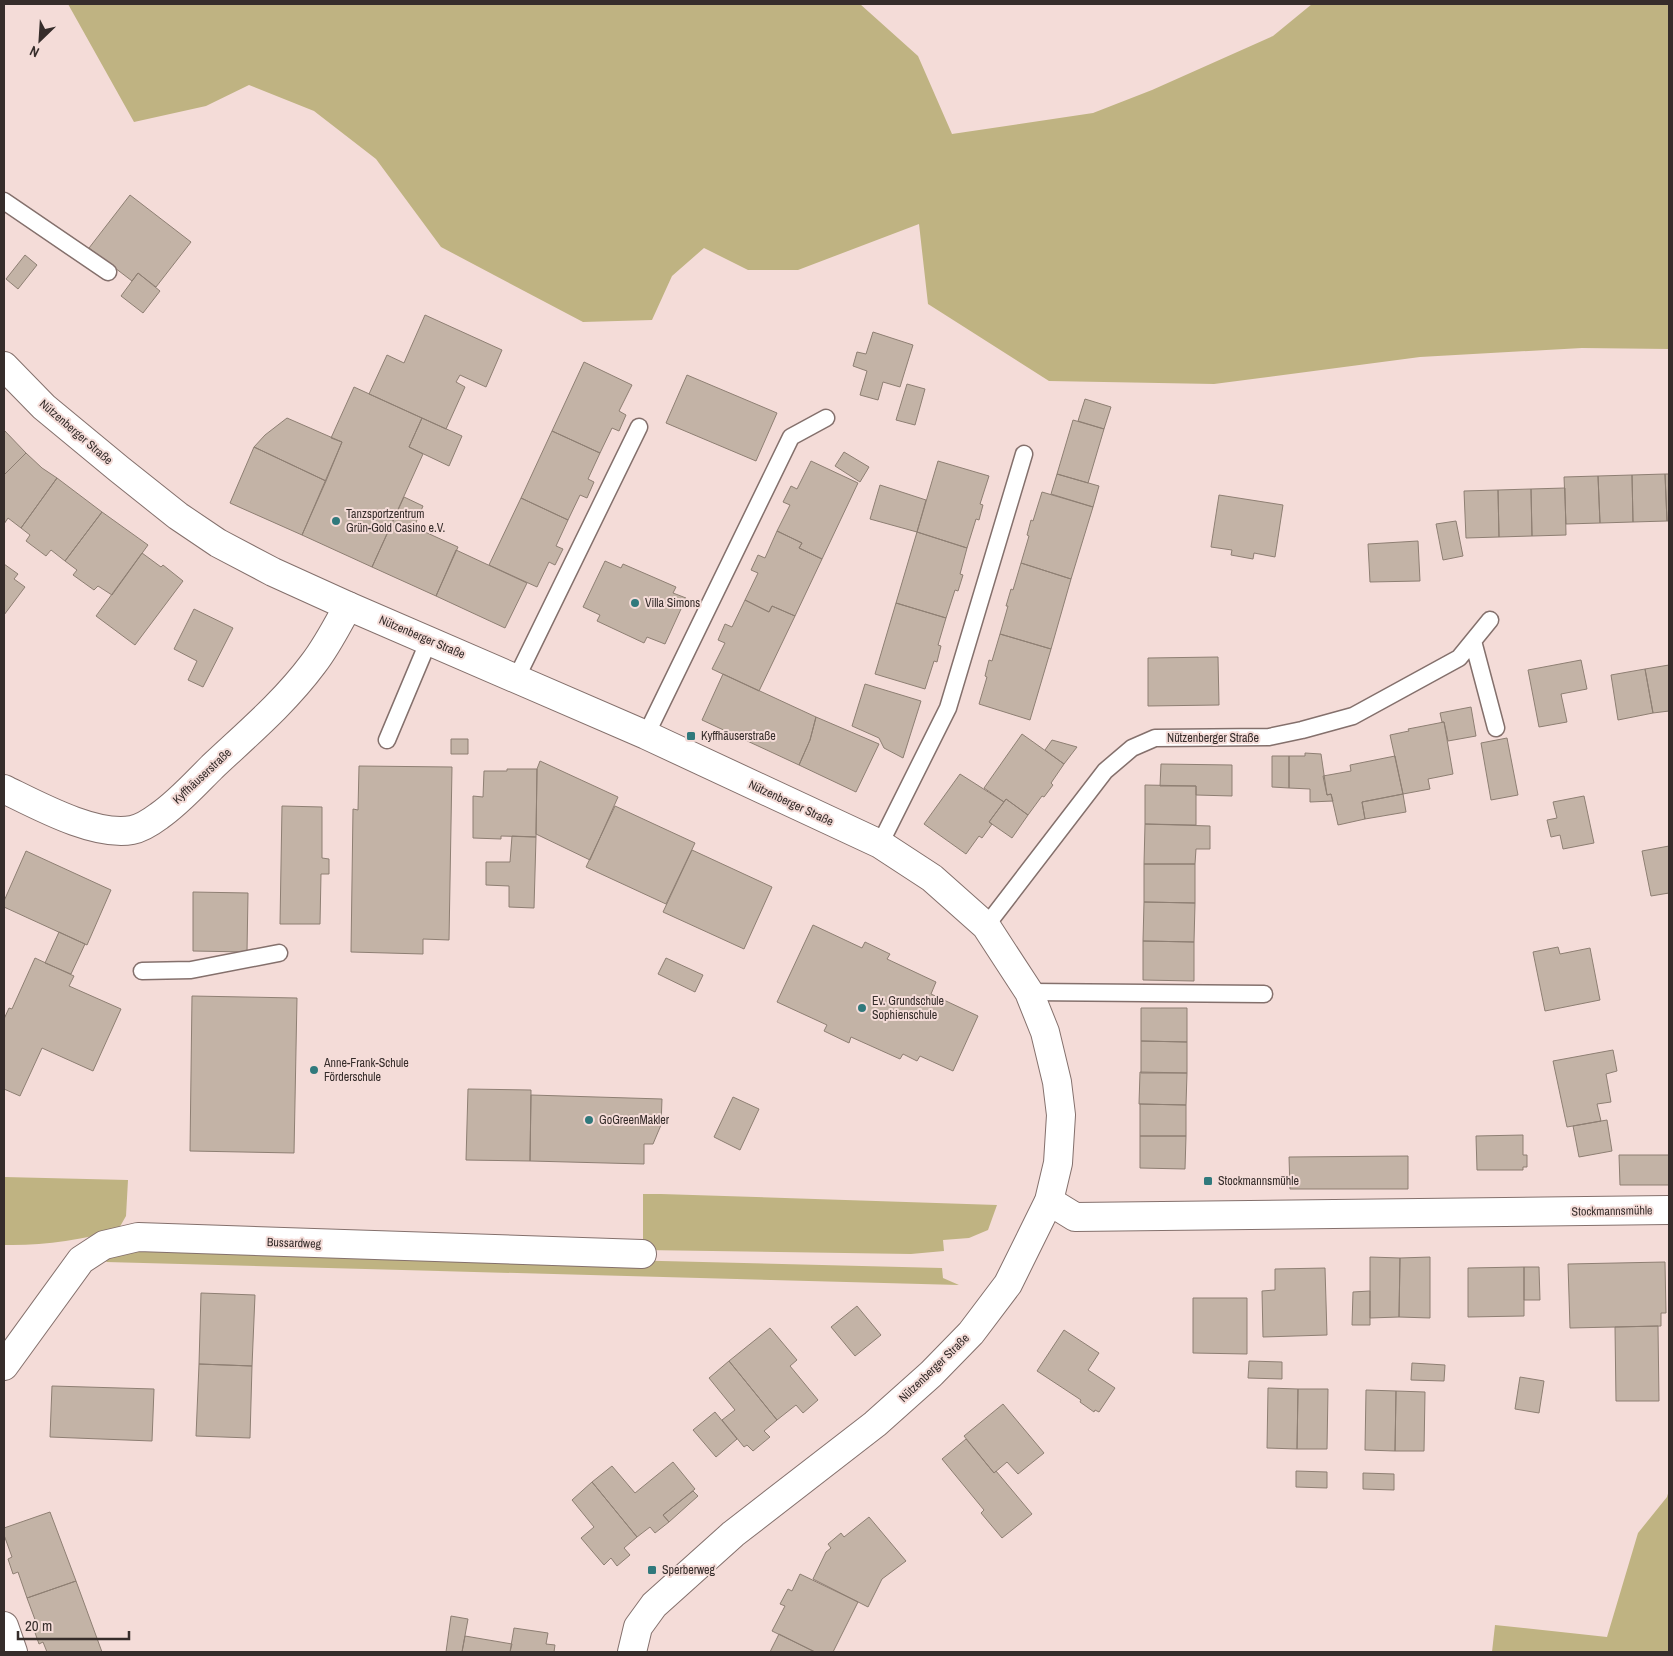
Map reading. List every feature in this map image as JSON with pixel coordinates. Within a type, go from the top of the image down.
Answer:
[{"type":"street","name":"Nützenberger Straße","points":[[4,366],[44,407],[119,469],[178,516],[226,547],[273,572],[646,735],[880,844],[932,878],[986,926],[1030,992],[1045,1032],[1057,1082],[1061,1115],[1058,1162],[1049,1201],[1008,1284],[971,1333],[931,1374],[875,1424],[733,1534],[654,1605],[638,1627],[631,1652]]},
{"type":"street","name":"Kyffhäuserstraße","points":[[4,789],[90,826],[124,831],[133,830],[149,823],[171,806],[281,701],[327,645],[348,606]]},
{"type":"street","name":"Stockmannsmühle","points":[[1049,1201],[1075,1217],[1669,1210]]},
{"type":"street","name":"Bussardweg","points":[[4,1366],[81,1260],[104,1245],[138,1237],[642,1254]]},
{"type":"street","points":[[4,1626],[13,1652]]},
{"type":"lane","points":[[4,201],[108,272]]},
{"type":"lane","points":[[646,735],[791,437],[826,418]]},
{"type":"lane","points":[[516,679],[639,427]]},
{"type":"lane","points":[[880,844],[948,708],[1024,454]]},
{"type":"lane","name":"Nützenberger Straße","points":[[986,926],[1105,771],[1132,748],[1155,738],[1269,737],[1353,716],[1460,658],[1490,620]]},
{"type":"lane","points":[[387,740],[429,640]]},
{"type":"lane","points":[[1473,641],[1496,728]]},
{"type":"lane","points":[[142,971],[191,970],[279,954]]},
{"type":"lane","points":[[1030,992],[1264,994]]},
{"type":"shaded area","points":[[68,4],[860,4],[918,56],[952,134],[1093,113],[1152,90],[1273,36],[1312,4],[1669,4],[1669,349],[1582,348],[1420,357],[1214,384],[1049,381],[928,304],[919,224],[798,270],[748,270],[704,248],[672,276],[652,320],[583,322],[441,247],[376,159],[314,111],[249,85],[206,106],[134,122]]},
{"type":"shaded area","points":[[4,1177],[128,1180],[126,1216],[118,1230],[104,1234],[47,1243],[4,1245]]},
{"type":"shaded area","points":[[643,1194],[997,1205],[988,1230],[969,1238],[943,1240],[944,1251],[911,1254],[643,1250]]},
{"type":"shaded area","points":[[137,1248],[942,1268],[943,1278],[959,1285],[106,1262],[113,1253]]},
{"type":"shaded area","points":[[1669,1490],[1669,1652],[1492,1652],[1495,1625],[1607,1637],[1638,1533],[1667,1497]]},
{"type":"building","points":[[130,195],[191,242],[156,287],[138,273],[132,281],[89,248]]},
{"type":"building","points":[[25,255],[37,265],[18,289],[6,279]]},
{"type":"building","points":[[138,273],[160,291],[143,313],[121,296]]},
{"type":"building","points":[[425,315],[502,350],[486,387],[460,375],[456,382],[465,387],[446,429],[369,394],[387,355],[404,363]]},
{"type":"building","points":[[873,332],[913,345],[900,387],[883,382],[878,400],[860,395],[867,371],[853,366],[857,352],[866,354]]},
{"type":"building","points":[[584,362],[632,385],[619,411],[626,415],[619,431],[612,428],[600,453],[552,431]]},
{"type":"building","points":[[687,375],[777,413],[756,461],[666,423]]},
{"type":"building","points":[[907,384],[925,389],[915,425],[896,420]]},
{"type":"building","points":[[354,387],[422,418],[409,447],[423,454],[372,567],[302,535],[342,442],[331,438]]},
{"type":"building","points":[[1085,399],[1111,407],[1104,429],[1078,421]]},
{"type":"building","points":[[287,418],[342,442],[326,481],[254,447],[265,435]]},
{"type":"building","points":[[422,418],[462,436],[449,466],[409,447]]},
{"type":"building","points":[[1073,420],[1104,429],[1088,483],[1057,474]]},
{"type":"building","points":[[4,430],[26,453],[4,475]]},
{"type":"building","points":[[552,431],[600,453],[588,479],[594,482],[587,498],[580,495],[568,520],[521,498]]},
{"type":"building","points":[[254,447],[326,481],[302,535],[230,503]]},
{"type":"building","points":[[844,452],[869,467],[860,482],[835,466]]},
{"type":"building","points":[[26,453],[42,468],[57,478],[21,528],[8,518],[4,524],[4,475]]},
{"type":"building","points":[[811,461],[858,483],[822,559],[799,548],[802,543],[777,531],[790,505],[783,502],[791,486],[797,489]]},
{"type":"building","points":[[938,461],[989,476],[980,504],[983,505],[979,520],[976,519],[967,548],[917,532]]},
{"type":"building","points":[[1057,474],[1099,486],[1093,507],[1051,494]]},
{"type":"building","points":[[1665,474],[1667,521],[1633,522],[1632,475]]},
{"type":"building","points":[[1665,474],[1669,474],[1669,521],[1667,521]]},
{"type":"building","points":[[1632,475],[1633,522],[1600,523],[1598,476]]},
{"type":"building","points":[[1598,476],[1600,523],[1566,524],[1564,477]]},
{"type":"building","points":[[57,478],[102,512],[65,561],[51,550],[46,556],[26,541],[30,535],[21,528]]},
{"type":"building","points":[[880,485],[926,500],[917,532],[870,519]]},
{"type":"building","points":[[1565,488],[1566,535],[1532,536],[1531,489]]},
{"type":"building","points":[[1531,489],[1532,536],[1499,537],[1498,490]]},
{"type":"building","points":[[1498,490],[1499,537],[1466,538],[1464,491]]},
{"type":"building","points":[[1042,492],[1093,507],[1071,579],[1021,563],[1029,536],[1027,535],[1031,520],[1033,521]]},
{"type":"building","points":[[1219,495],[1283,505],[1275,557],[1254,553],[1253,559],[1231,555],[1232,550],[1211,547]]},
{"type":"building","points":[[404,497],[423,506],[414,527],[458,547],[436,596],[372,567]]},
{"type":"building","points":[[521,498],[568,520],[556,546],[563,549],[555,565],[549,562],[537,587],[489,565]]},
{"type":"building","points":[[102,512],[148,545],[112,595],[98,586],[94,590],[73,575],[77,570],[65,561]]},
{"type":"building","points":[[1456,521],[1463,556],[1443,560],[1436,524]]},
{"type":"building","points":[[777,531],[802,543],[799,548],[822,559],[795,616],[772,606],[769,612],[745,600],[758,573],[751,570],[758,555],[765,558]]},
{"type":"building","points":[[917,532],[967,548],[960,574],[963,575],[958,591],[955,590],[946,618],[896,603]]},
{"type":"building","points":[[1418,541],[1420,581],[1370,582],[1368,544]]},
{"type":"building","points":[[456,550],[527,583],[505,628],[436,596]]},
{"type":"building","points":[[142,553],[161,567],[163,565],[183,581],[135,645],[96,616]]},
{"type":"building","name":"Villa Simons","points":[[605,561],[621,568],[623,564],[676,587],[673,593],[686,598],[665,644],[647,637],[644,643],[597,621],[600,615],[583,607]]},
{"type":"building","points":[[1021,563],[1071,579],[1051,649],[1000,634],[1011,589],[1013,590]]},
{"type":"building","points":[[4,564],[18,574],[14,579],[25,587],[4,615]]},
{"type":"building","points":[[745,600],[769,612],[772,606],[795,616],[759,691],[712,669],[725,643],[718,640],[725,624],[732,627]]},
{"type":"building","points":[[896,603],[946,618],[938,645],[941,646],[937,662],[934,661],[925,689],[875,674]]},
{"type":"building","points":[[194,609],[233,628],[203,687],[188,680],[197,661],[174,649]]},
{"type":"building","points":[[1000,634],[1051,649],[1030,720],[979,704],[987,677],[985,676],[989,660],[992,661]]},
{"type":"building","points":[[1218,657],[1219,705],[1148,706],[1148,658]]},
{"type":"building","points":[[1581,660],[1587,689],[1561,694],[1567,722],[1539,727],[1528,670]]},
{"type":"building","points":[[1669,665],[1669,711],[1653,713],[1645,669]]},
{"type":"building","points":[[1645,669],[1653,713],[1618,720],[1611,675]]},
{"type":"building","points":[[723,674],[816,717],[810,740],[799,765],[702,720]]},
{"type":"building","points":[[865,684],[921,701],[903,758],[884,748],[879,738],[852,726]]},
{"type":"building","points":[[1471,707],[1476,736],[1448,741],[1440,713]]},
{"type":"building","points":[[816,717],[879,744],[856,792],[799,765],[810,740]]},
{"type":"building","points":[[1444,722],[1453,774],[1428,779],[1430,789],[1403,794],[1390,735],[1409,731],[1408,729]]},
{"type":"building","points":[[1022,734],[1064,764],[1051,783],[1053,785],[1028,815],[1006,799],[1004,802],[984,788]]},
{"type":"building","points":[[1507,738],[1518,795],[1491,800],[1481,743]]},
{"type":"building","points":[[451,739],[468,739],[468,754],[451,754]]},
{"type":"building","points":[[1052,740],[1077,747],[1064,764],[1045,750]]},
{"type":"building","points":[[1305,753],[1321,754],[1327,795],[1331,794],[1333,801],[1310,802],[1310,789],[1289,788],[1289,756],[1305,756]]},
{"type":"building","points":[[1272,756],[1289,756],[1289,788],[1272,787]]},
{"type":"building","points":[[1395,756],[1403,794],[1362,802],[1365,819],[1338,825],[1331,794],[1327,795],[1323,776],[1351,771],[1350,765]]},
{"type":"building","points":[[540,761],[618,797],[590,860],[536,834],[537,769]]},
{"type":"building","points":[[1161,764],[1232,765],[1232,796],[1196,795],[1196,786],[1160,786]]},
{"type":"building","points":[[359,766],[452,767],[449,940],[423,939],[423,954],[351,952],[353,809],[358,810]]},
{"type":"building","points":[[507,769],[537,769],[536,837],[501,836],[501,839],[473,838],[473,796],[483,797],[484,771],[507,771]]},
{"type":"building","points":[[960,774],[1004,802],[989,822],[992,824],[982,838],[979,836],[966,854],[924,824]]},
{"type":"building","points":[[1145,785],[1196,786],[1196,825],[1145,824]]},
{"type":"building","points":[[1403,794],[1406,812],[1365,819],[1362,802]]},
{"type":"building","points":[[1584,796],[1594,843],[1563,849],[1560,835],[1551,837],[1547,820],[1557,818],[1553,802]]},
{"type":"building","points":[[1006,799],[1028,815],[1012,838],[989,822]]},
{"type":"building","points":[[282,806],[322,807],[322,858],[329,859],[329,874],[321,874],[320,924],[280,924]]},
{"type":"building","points":[[615,806],[695,843],[666,904],[586,867]]},
{"type":"building","points":[[1145,824],[1210,826],[1210,849],[1196,849],[1195,864],[1144,864]]},
{"type":"building","points":[[512,836],[536,837],[534,908],[509,907],[509,886],[486,885],[486,862],[510,862]]},
{"type":"building","points":[[1669,846],[1669,893],[1651,896],[1642,851]]},
{"type":"building","points":[[692,850],[772,887],[744,949],[663,912]]},
{"type":"building","points":[[26,851],[111,890],[87,945],[4,907],[4,901]]},
{"type":"building","points":[[1144,864],[1195,864],[1195,903],[1144,902]]},
{"type":"building","points":[[193,892],[248,893],[247,952],[193,951]]},
{"type":"building","points":[[1144,902],[1195,903],[1194,942],[1143,941]]},
{"type":"building","points":[[813,925],[862,948],[865,942],[890,954],[887,959],[936,982],[931,994],[978,1016],[953,1071],[920,1056],[917,1061],[903,1054],[900,1059],[851,1037],[849,1043],[824,1031],[827,1025],[777,1002]]},
{"type":"building","points":[[59,932],[85,944],[71,974],[45,963]]},
{"type":"building","points":[[1143,941],[1194,942],[1194,981],[1143,980]]},
{"type":"building","points":[[1558,947],[1560,954],[1590,948],[1600,1000],[1545,1011],[1533,952]]},
{"type":"building","points":[[35,958],[74,976],[69,986],[121,1009],[93,1071],[42,1048],[20,1096],[4,1089],[4,1019],[9,1008],[12,1009]]},
{"type":"building","points":[[666,958],[703,975],[695,992],[658,974]]},
{"type":"building","points":[[192,996],[297,998],[294,1153],[190,1151]]},
{"type":"building","points":[[1141,1008],[1187,1008],[1187,1042],[1141,1041]]},
{"type":"building","points":[[1141,1041],[1187,1042],[1187,1073],[1141,1073]]},
{"type":"building","points":[[1613,1050],[1617,1071],[1606,1074],[1611,1102],[1597,1104],[1601,1121],[1567,1127],[1553,1061]]},
{"type":"building","points":[[1140,1072],[1187,1073],[1186,1105],[1139,1104]]},
{"type":"building","points":[[468,1089],[531,1090],[530,1161],[466,1160]]},
{"type":"building","points":[[531,1095],[662,1099],[661,1125],[653,1144],[644,1144],[644,1164],[530,1161]]},
{"type":"building","points":[[733,1097],[759,1109],[740,1150],[714,1137]]},
{"type":"building","points":[[1140,1104],[1186,1105],[1186,1136],[1140,1136]]},
{"type":"building","points":[[1607,1120],[1612,1151],[1579,1157],[1573,1126]]},
{"type":"building","points":[[1523,1135],[1523,1155],[1527,1155],[1527,1167],[1523,1167],[1523,1170],[1477,1170],[1476,1136]]},
{"type":"building","points":[[1140,1136],[1186,1136],[1185,1169],[1140,1168]]},
{"type":"building","points":[[1619,1155],[1669,1155],[1669,1185],[1620,1185]]},
{"type":"building","points":[[1408,1156],[1408,1189],[1290,1189],[1289,1157]]},
{"type":"building","points":[[1370,1257],[1400,1258],[1399,1317],[1370,1318]]},
{"type":"building","points":[[1430,1257],[1430,1318],[1399,1317],[1400,1258]]},
{"type":"building","points":[[1665,1262],[1666,1313],[1661,1313],[1661,1326],[1570,1328],[1568,1264]]},
{"type":"building","points":[[1524,1267],[1524,1316],[1468,1317],[1468,1268]]},
{"type":"building","points":[[1524,1267],[1539,1267],[1540,1300],[1524,1300]]},
{"type":"building","points":[[1325,1268],[1327,1335],[1263,1337],[1262,1291],[1275,1290],[1275,1269]]},
{"type":"building","points":[[1370,1291],[1370,1325],[1352,1325],[1353,1292]]},
{"type":"building","points":[[201,1293],[255,1295],[252,1366],[199,1364]]},
{"type":"building","points":[[1193,1298],[1247,1298],[1247,1354],[1193,1353]]},
{"type":"building","points":[[857,1306],[881,1335],[855,1356],[831,1327]]},
{"type":"building","points":[[1658,1326],[1659,1401],[1616,1401],[1615,1327]]},
{"type":"building","points":[[770,1328],[797,1360],[790,1366],[818,1400],[803,1413],[796,1405],[777,1420],[729,1361]]},
{"type":"building","points":[[1064,1330],[1099,1353],[1088,1370],[1115,1388],[1099,1412],[1095,1410],[1094,1412],[1080,1402],[1081,1400],[1037,1371]]},
{"type":"building","points":[[729,1361],[777,1420],[764,1431],[770,1437],[753,1451],[747,1445],[744,1447],[722,1420],[735,1410],[709,1378]]},
{"type":"building","points":[[1249,1361],[1282,1362],[1282,1379],[1248,1378]]},
{"type":"building","points":[[1412,1363],[1445,1365],[1444,1381],[1411,1380]]},
{"type":"building","points":[[199,1364],[252,1366],[250,1438],[196,1436]]},
{"type":"building","points":[[1520,1377],[1544,1381],[1539,1413],[1515,1409]]},
{"type":"building","points":[[52,1386],[154,1389],[152,1441],[50,1437]]},
{"type":"building","points":[[1268,1388],[1298,1389],[1297,1449],[1267,1448]]},
{"type":"building","points":[[1298,1389],[1328,1389],[1327,1449],[1297,1449]]},
{"type":"building","points":[[1366,1390],[1396,1391],[1395,1451],[1365,1450]]},
{"type":"building","points":[[1396,1391],[1425,1392],[1424,1451],[1395,1451]]},
{"type":"building","points":[[1003,1404],[1044,1453],[1018,1474],[1007,1462],[994,1473],[964,1436]]},
{"type":"building","points":[[715,1412],[737,1439],[716,1457],[693,1430]]},
{"type":"building","points":[[966,1439],[1032,1514],[1002,1538],[981,1513],[984,1510],[942,1459]]},
{"type":"building","points":[[673,1462],[695,1489],[663,1515],[669,1522],[655,1533],[650,1527],[637,1537],[592,1482],[612,1466],[635,1493]]},
{"type":"building","points":[[1296,1471],[1327,1472],[1327,1488],[1296,1487]]},
{"type":"building","points":[[1363,1473],[1394,1474],[1394,1490],[1363,1489]]},
{"type":"building","points":[[592,1482],[637,1537],[624,1548],[630,1555],[617,1566],[611,1558],[604,1565],[581,1538],[594,1527],[572,1500]]},
{"type":"building","points":[[693,1491],[698,1496],[669,1522],[663,1515]]},
{"type":"building","points":[[50,1512],[76,1581],[27,1598],[18,1572],[13,1574],[8,1559],[12,1557],[4,1535],[4,1528]]},
{"type":"building","points":[[869,1517],[906,1561],[882,1579],[868,1607],[813,1579],[826,1552],[831,1548],[828,1544],[841,1533],[844,1537]]},
{"type":"building","points":[[800,1574],[858,1602],[833,1652],[815,1652],[772,1631],[785,1606],[780,1604],[788,1589],[792,1591]]},
{"type":"building","points":[[76,1581],[102,1652],[47,1652],[43,1642],[39,1644],[33,1627],[37,1625],[27,1598]]},
{"type":"building","points":[[451,1616],[468,1619],[462,1652],[446,1652]]},
{"type":"building","points":[[514,1628],[548,1633],[546,1644],[555,1645],[554,1652],[510,1652]]},
{"type":"building","points":[[779,1634],[815,1652],[770,1652]]},
{"type":"building","points":[[465,1636],[512,1644],[510,1652],[462,1652]]},
{"type":"place","name":"Tanzsportzentrum Grün-Gold Casino e.V.","points":[[336,521]]},
{"type":"place","name":"Villa Simons","points":[[635,603]]},
{"type":"place","name":"Kyffhäuserstraße","points":[[691,736]]},
{"type":"place","name":"Ev. Grundschule Sophienschule","points":[[862,1008]]},
{"type":"place","name":"Anne-Frank-Schule Förderschule","points":[[314,1070]]},
{"type":"place","name":"GoGreenMakler","points":[[589,1120]]},
{"type":"place","name":"Stockmannsmühle","points":[[1208,1181]]},
{"type":"place","name":"Sperberweg","points":[[652,1570]]}]
